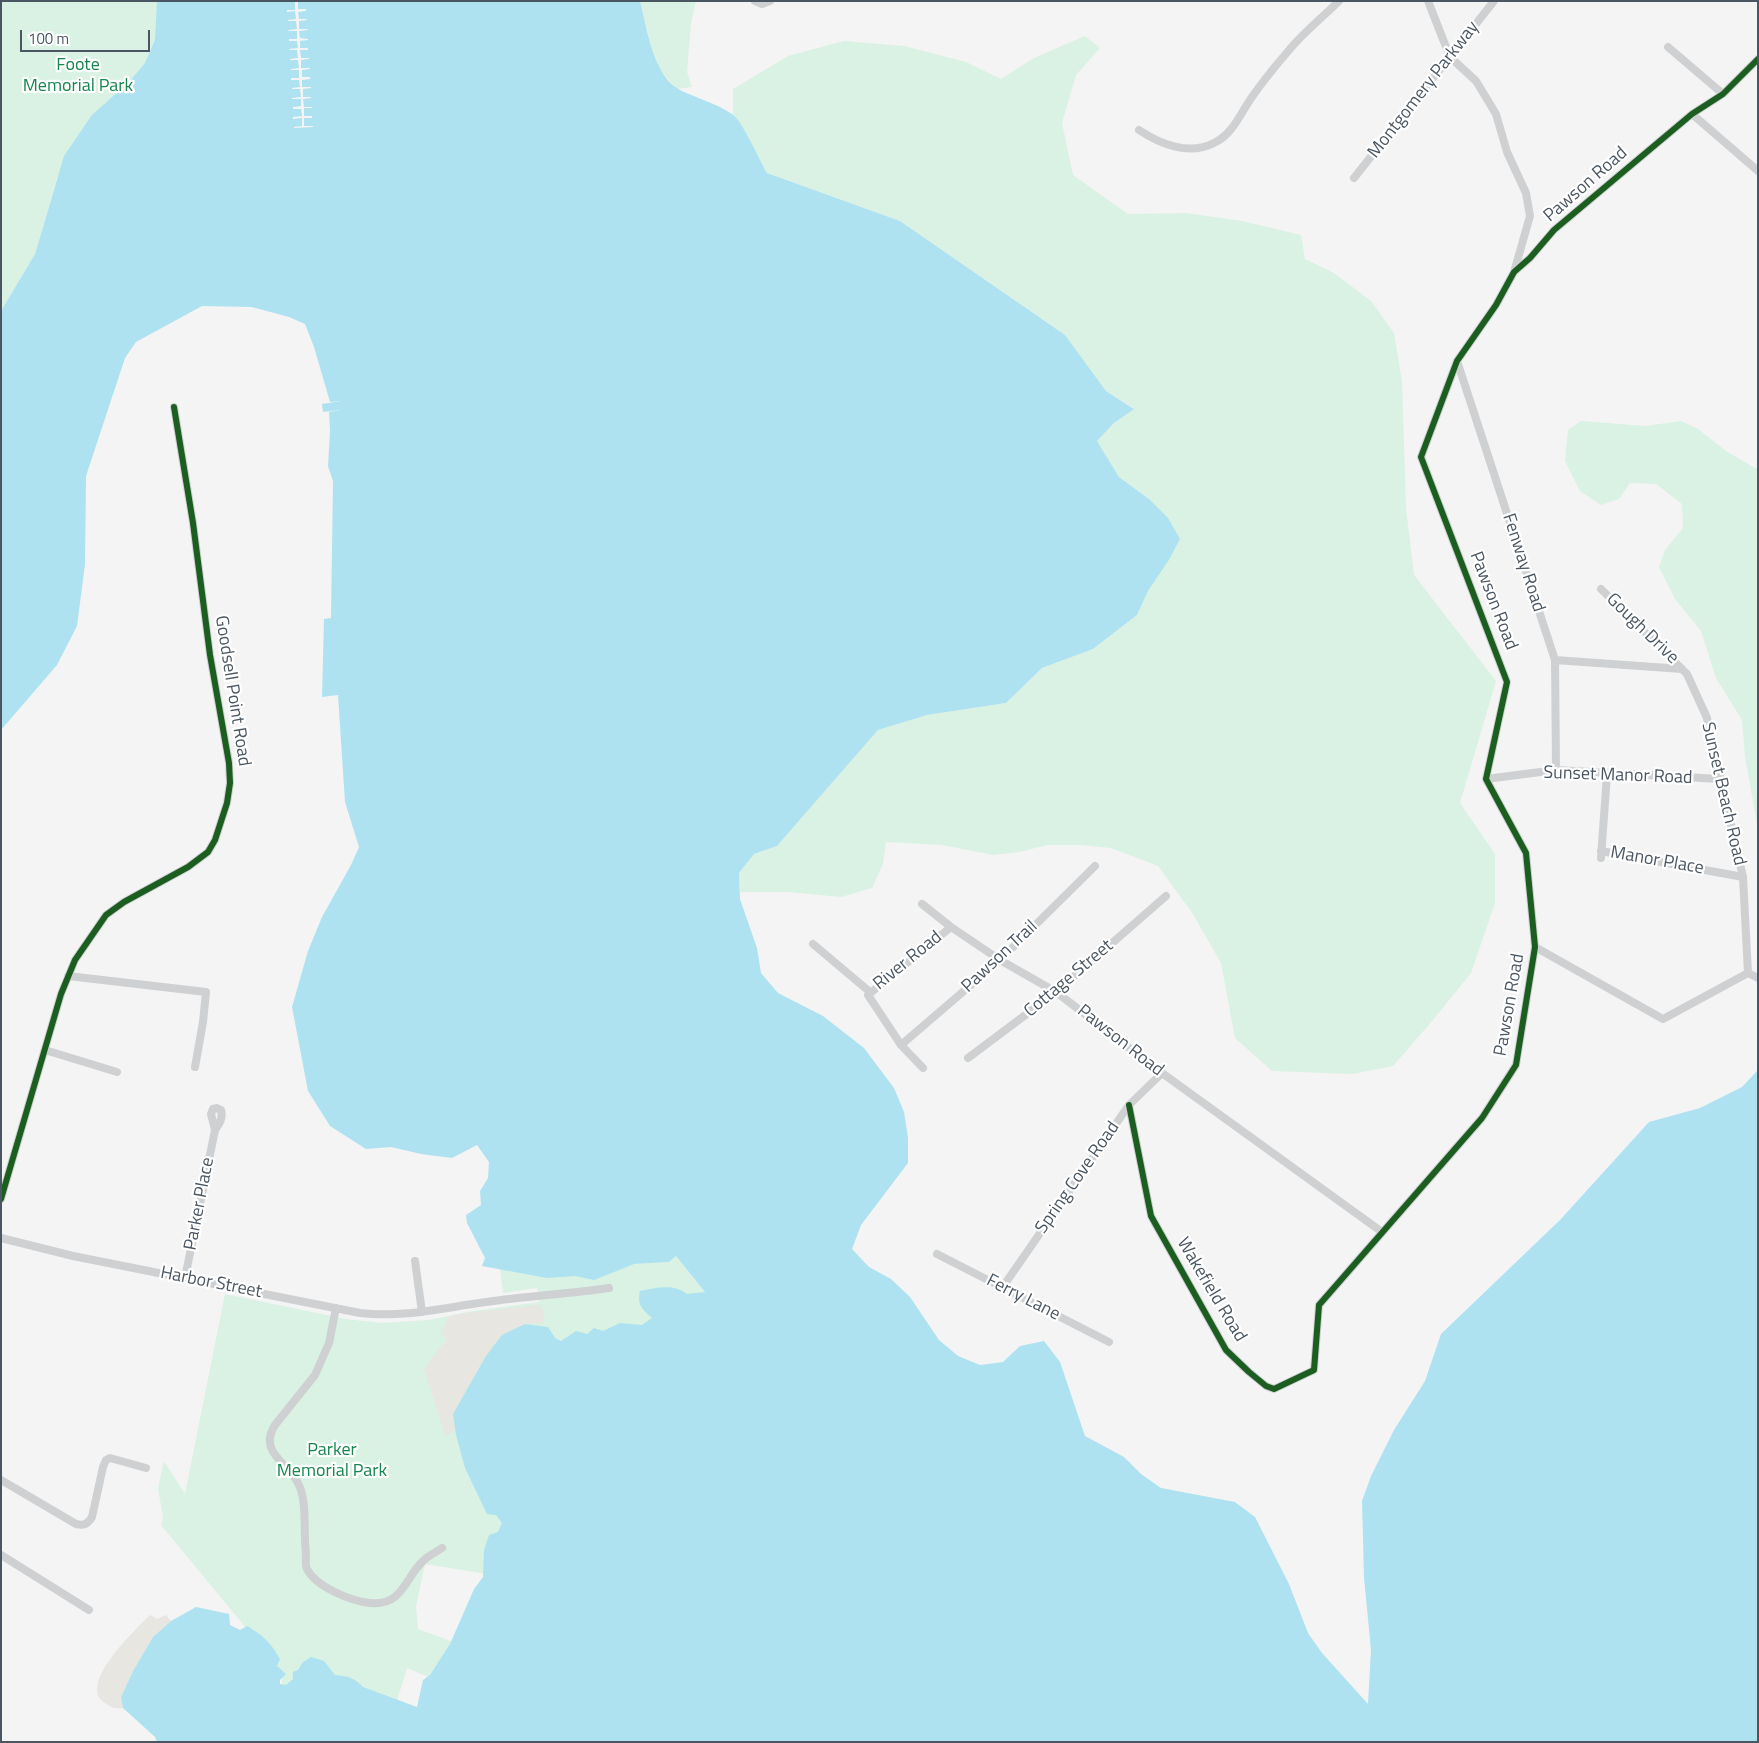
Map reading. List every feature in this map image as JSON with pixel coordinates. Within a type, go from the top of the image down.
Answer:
[{"type":"street","points":[[755,1],[762,4],[770,1]]},
{"type":"street","points":[[1139,130],[1153,139],[1173,147],[1198,148],[1213,144],[1228,135],[1253,96],[1291,48],[1339,1]]},
{"type":"street","points":[[1428,1],[1450,56],[1476,82],[1496,114],[1507,152],[1526,193],[1530,216],[1514,272]]},
{"type":"street","name":"Montgomery Parkway","points":[[1354,178],[1494,1]]},
{"type":"street","points":[[1668,47],[1723,94]]},
{"type":"street","name":"Pawson Road","points":[[922,904],[951,927],[1000,960],[1056,992],[1162,1073],[1382,1232],[1482,1118],[1516,1065],[1535,947],[1526,853],[1486,779],[1507,682],[1422,457],[1457,361],[1496,305],[1514,272],[1530,258],[1554,230],[1692,114],[1723,94],[1758,59]]},
{"type":"street","points":[[1692,114],[1758,171]]},
{"type":"street","name":"Fenway Road","points":[[1457,361],[1555,660],[1556,770]]},
{"type":"street","name":"Goodsell Point Road","points":[[1,1199],[61,994],[82,948],[106,916],[124,902],[188,867],[208,852],[215,840],[227,803],[230,784],[229,763],[210,655],[193,523],[174,407]]},
{"type":"street","name":"Gough Drive","points":[[1601,589],[1682,669]]},
{"type":"street","points":[[1555,660],[1682,669]]},
{"type":"street","name":"Sunset Beach Road","points":[[1682,669],[1687,674],[1707,718],[1743,877],[1748,973]]},
{"type":"street","name":"Sunset Manor Road","points":[[1486,779],[1556,770],[1720,779]]},
{"type":"street","name":"Manor Place","points":[[1607,774],[1601,854],[1743,877]]},
{"type":"street","name":"Pawson Trail","points":[[901,1045],[1000,960],[1095,866]]},
{"type":"street","name":"Cottage Street","points":[[968,1058],[1056,992],[1166,896]]},
{"type":"street","name":"River Road","points":[[923,1068],[901,1045],[868,995],[951,927]]},
{"type":"street","points":[[813,944],[870,992]]},
{"type":"street","points":[[1535,947],[1663,1018],[1748,973],[1758,978]]},
{"type":"street","points":[[68,976],[206,992],[203,1022],[194,1067]]},
{"type":"street","points":[[46,1050],[117,1072]]},
{"type":"street","name":"Spring Cove Road","points":[[1002,1288],[1129,1105],[1162,1073]]},
{"type":"street","name":"Wakefield Road","points":[[1129,1105],[1150,1216],[1226,1350],[1266,1386],[1274,1389],[1314,1370],[1319,1304],[1382,1232]]},
{"type":"street","name":"Parker Place","points":[[185,1278],[214,1130]]},
{"type":"street","name":"Harbor Street","points":[[1,1238],[73,1256],[383,1316],[535,1295],[609,1288]]},
{"type":"street","name":"Ferry Lane","points":[[937,1254],[1109,1342]]},
{"type":"street","points":[[415,1261],[422,1312]]},
{"type":"street","points":[[336,1308],[329,1343],[315,1375],[275,1425],[269,1439],[276,1456],[298,1482],[303,1502],[307,1569],[315,1578],[341,1595],[372,1603],[388,1601],[400,1593],[423,1560],[442,1548]]},
{"type":"street","points":[[1,1480],[76,1524],[81,1525],[90,1522],[92,1517],[106,1460],[110,1458],[146,1468]]},
{"type":"street","points":[[1,1555],[89,1610]]},
{"type":"green space","name":"Foote Memorial Park","points":[[1,1],[162,1],[169,51],[57,178],[35,254],[1,311]]},
{"type":"green space","points":[[640,1],[696,1],[691,23],[687,72],[692,87],[677,89],[660,70],[651,46]]},
{"type":"green space","points":[[1085,36],[1100,48],[1076,75],[1062,123],[1073,175],[1128,214],[1186,213],[1242,221],[1301,235],[1305,259],[1334,273],[1371,301],[1394,333],[1402,382],[1406,508],[1414,575],[1496,681],[1460,803],[1495,854],[1495,903],[1471,973],[1393,1066],[1352,1074],[1272,1071],[1235,1038],[1221,963],[1193,914],[1158,866],[1111,848],[1082,845],[1047,845],[1019,852],[993,855],[942,845],[886,842],[883,864],[872,888],[841,897],[788,892],[740,892],[739,873],[754,854],[777,846],[878,730],[927,715],[1006,703],[1042,668],[1093,649],[1137,615],[1148,591],[1169,560],[1180,539],[1149,499],[1119,477],[1097,441],[1114,423],[1134,408],[1106,391],[1065,335],[900,221],[767,173],[758,159],[750,139],[733,115],[733,89],[788,56],[844,41],[904,46],[966,62],[1001,79],[1034,58]]},
{"type":"green space","points":[[1581,421],[1646,426],[1681,421],[1698,429],[1726,451],[1758,468],[1758,829],[1745,757],[1742,720],[1716,678],[1701,631],[1675,599],[1659,567],[1665,550],[1683,528],[1682,504],[1656,484],[1630,483],[1619,499],[1601,505],[1580,491],[1565,461],[1568,430]]},
{"type":"green space","name":"Parker Memorial Park","points":[[676,1256],[705,1292],[656,1319],[503,1518],[493,1575],[425,1564],[416,1606],[418,1629],[459,1644],[440,1682],[407,1668],[395,1707],[282,1685],[282,1677],[256,1640],[161,1525],[163,1518],[158,1488],[164,1461],[185,1494],[225,1294],[346,1319],[381,1323],[429,1320],[467,1312],[539,1302],[537,1288],[503,1293],[499,1259],[634,1264],[669,1262]]},
{"type":"sand","points":[[539,1305],[544,1311],[543,1323],[525,1324],[502,1335],[486,1356],[453,1414],[455,1429],[446,1437],[424,1369],[447,1339],[442,1334],[448,1317],[464,1313]]},
{"type":"sand","points":[[150,1615],[157,1619],[166,1615],[171,1621],[153,1637],[133,1671],[121,1697],[123,1708],[112,1707],[105,1703],[98,1695],[98,1684],[103,1671],[122,1644]]},
{"type":"water","points":[[157,1],[640,1],[652,50],[663,74],[680,90],[732,114],[746,133],[767,173],[900,221],[1065,335],[1106,391],[1134,409],[1114,423],[1097,441],[1119,477],[1149,499],[1168,518],[1180,539],[1169,560],[1148,591],[1137,615],[1093,649],[1042,668],[1006,703],[927,715],[878,730],[777,846],[754,854],[739,873],[740,899],[757,948],[761,973],[778,993],[823,1016],[864,1048],[894,1088],[904,1112],[908,1138],[908,1163],[861,1225],[852,1249],[869,1267],[891,1279],[910,1297],[939,1340],[958,1356],[980,1365],[1003,1362],[1020,1346],[1044,1341],[1060,1362],[1085,1436],[1124,1457],[1141,1474],[1161,1488],[1235,1502],[1255,1517],[1289,1584],[1308,1633],[1322,1653],[1368,1704],[1371,1650],[1364,1578],[1362,1501],[1371,1476],[1394,1430],[1425,1381],[1441,1334],[1560,1220],[1649,1122],[1700,1108],[1742,1087],[1758,1070],[1758,1742],[157,1742],[155,1737],[123,1708],[121,1697],[133,1671],[153,1637],[171,1621],[196,1607],[229,1614],[230,1625],[240,1630],[247,1626],[263,1637],[280,1659],[277,1666],[286,1674],[280,1680],[280,1684],[286,1685],[293,1679],[293,1672],[298,1670],[303,1662],[311,1657],[324,1661],[335,1675],[351,1678],[363,1687],[417,1707],[423,1680],[430,1675],[450,1644],[474,1589],[483,1577],[484,1550],[489,1535],[498,1532],[502,1523],[496,1515],[487,1514],[465,1468],[456,1435],[453,1414],[486,1356],[502,1335],[525,1324],[548,1327],[555,1338],[561,1341],[576,1331],[587,1334],[594,1328],[603,1331],[620,1323],[642,1325],[652,1318],[641,1306],[639,1300],[640,1291],[670,1287],[687,1294],[705,1292],[676,1256],[669,1262],[634,1264],[594,1280],[575,1276],[547,1278],[482,1266],[485,1258],[467,1223],[466,1215],[481,1205],[480,1191],[488,1178],[489,1162],[477,1145],[452,1158],[421,1154],[391,1147],[366,1149],[330,1126],[308,1091],[292,1007],[308,951],[322,917],[359,847],[345,802],[338,695],[322,697],[324,619],[331,618],[333,481],[328,466],[329,412],[341,410],[323,412],[322,404],[341,401],[330,402],[314,347],[305,324],[289,317],[252,307],[202,306],[136,342],[125,358],[86,476],[85,564],[77,626],[57,665],[1,730],[1,311],[35,254],[64,156],[92,115],[129,82],[145,63],[155,40]]},
{"type":"pier","points":[[287,1],[299,1],[298,9],[306,9],[306,11],[298,12],[299,19],[307,19],[299,21],[299,29],[308,30],[299,31],[300,38],[308,39],[300,41],[300,48],[308,48],[308,50],[300,50],[301,58],[309,58],[301,60],[301,68],[310,68],[302,70],[302,77],[310,77],[310,79],[302,80],[302,87],[311,87],[303,89],[303,97],[311,97],[303,99],[304,107],[312,107],[304,108],[304,116],[312,116],[312,118],[304,118],[304,126],[313,127],[294,128],[302,126],[302,118],[293,119],[293,117],[302,116],[301,109],[293,109],[293,107],[301,106],[301,99],[292,98],[301,97],[300,89],[292,89],[300,87],[299,80],[291,80],[291,78],[299,78],[299,70],[291,70],[299,68],[298,60],[290,60],[298,58],[297,50],[289,49],[298,48],[297,41],[289,41],[289,39],[297,39],[297,31],[288,31],[297,29],[296,21],[288,21],[296,19],[295,11],[287,12],[287,10],[295,10],[295,2]]},
{"type":"cycle path","points":[[1129,1105],[1151,1216],[1226,1350],[1266,1386],[1274,1389],[1314,1370],[1319,1305],[1482,1118],[1516,1065],[1535,947],[1526,853],[1486,779],[1507,682],[1421,457],[1457,361],[1496,305],[1514,272],[1530,258],[1554,230],[1692,114],[1723,94],[1758,59]]},
{"type":"cycle path","points":[[1,1199],[61,994],[75,960],[106,915],[124,902],[188,867],[208,852],[215,840],[227,803],[230,783],[229,763],[210,655],[193,523],[174,407]]}]
